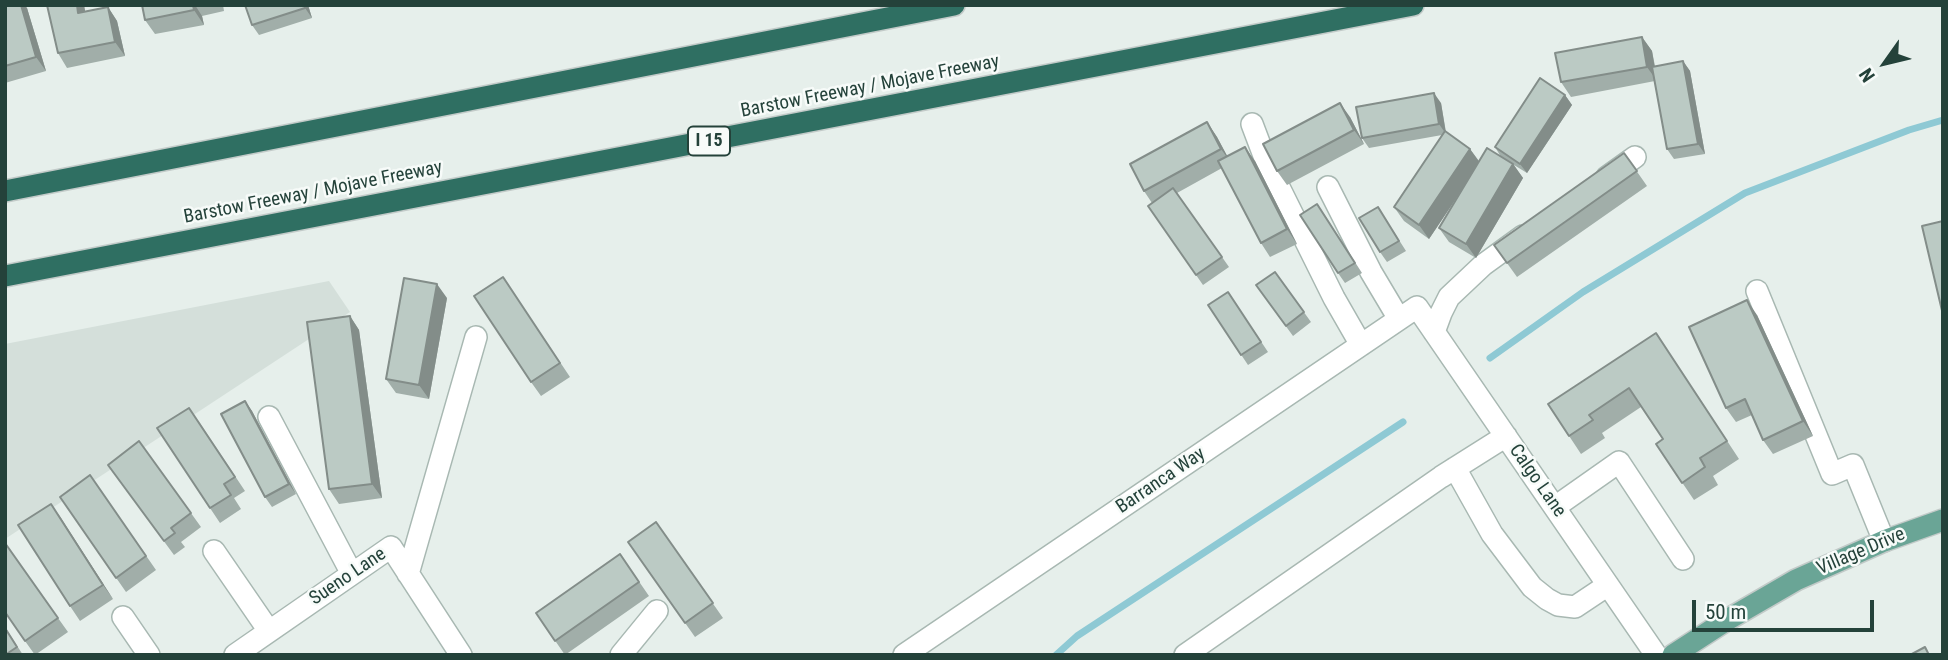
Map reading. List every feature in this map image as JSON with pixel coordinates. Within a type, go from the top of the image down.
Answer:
[{"type":"highway","points":[[5,191],[954,5]]},
{"type":"highway","name":"Barstow Freeway / Mojave Freeway","points":[[5,276],[1413,5]]},
{"type":"main road","name":"Village Drive","points":[[1673,655],[1797,580],[1884,541],[1943,520]]},
{"type":"street","points":[[1252,124],[1261,150],[1290,211],[1361,345]]},
{"type":"street","points":[[1591,188],[1635,157]]},
{"type":"street","points":[[1328,187],[1371,272],[1399,319]]},
{"type":"street","points":[[1434,332],[1450,297],[1483,265],[1537,227]]},
{"type":"street","points":[[1757,291],[1832,474],[1853,466],[1884,541]]},
{"type":"street","name":"Barranca Way","points":[[904,655],[1417,307]]},
{"type":"street","name":"Calgo Lane","points":[[1417,307],[1656,655]]},
{"type":"street","points":[[408,574],[476,337]]},
{"type":"street","points":[[269,417],[352,574]]},
{"type":"street","points":[[1185,655],[1455,468],[1506,436]]},
{"type":"street","points":[[1555,508],[1619,462],[1683,559]]},
{"type":"street","points":[[1455,468],[1492,534],[1532,587],[1558,605],[1575,607],[1608,585]]},
{"type":"street","name":"Sueno Lane","points":[[235,655],[391,547],[461,655]]},
{"type":"street","points":[[214,551],[270,631]]},
{"type":"street","points":[[621,655],[657,611]]},
{"type":"street","points":[[123,617],[149,655]]},
{"type":"shaded area","points":[[329,281],[350,312],[5,539],[5,344]]},
{"type":"building","points":[[5,5],[21,5],[36,57],[5,66]]},
{"type":"building","points":[[47,5],[77,5],[78,13],[108,7],[115,42],[58,53]]},
{"type":"building","points":[[142,5],[193,5],[194,10],[145,20]]},
{"type":"building","points":[[245,5],[304,5],[305,8],[252,25]]},
{"type":"building","points":[[1642,37],[1647,67],[1561,82],[1555,53]]},
{"type":"building","points":[[1683,61],[1698,144],[1667,149],[1652,67]]},
{"type":"building","points":[[1540,78],[1565,95],[1520,164],[1495,147]]},
{"type":"building","points":[[1434,93],[1439,124],[1362,138],[1356,107]]},
{"type":"building","points":[[1340,103],[1354,130],[1277,171],[1263,144]]},
{"type":"building","points":[[1207,122],[1221,149],[1144,191],[1130,164]]},
{"type":"building","points":[[1445,131],[1470,149],[1419,225],[1394,207]]},
{"type":"building","points":[[1245,147],[1287,229],[1261,243],[1218,161]]},
{"type":"building","points":[[1487,148],[1513,164],[1466,244],[1439,228]]},
{"type":"building","points":[[1624,153],[1637,171],[1507,263],[1494,245]]},
{"type":"building","points":[[1173,188],[1222,257],[1196,275],[1148,206]]},
{"type":"building","points":[[1317,204],[1355,263],[1338,273],[1300,215]]},
{"type":"building","points":[[1378,207],[1399,241],[1380,252],[1359,218]]},
{"type":"building","points":[[1943,221],[1943,315],[1922,226]]},
{"type":"building","points":[[1275,272],[1304,312],[1286,326],[1256,285]]},
{"type":"building","points":[[503,277],[560,363],[531,382],[474,296]]},
{"type":"building","points":[[404,278],[437,284],[419,385],[386,379]]},
{"type":"building","points":[[1228,292],[1261,342],[1241,355],[1208,305]]},
{"type":"building","points":[[1747,300],[1803,421],[1763,440],[1745,399],[1726,408],[1689,327]]},
{"type":"building","points":[[350,316],[372,484],[329,489],[307,322]]},
{"type":"building","points":[[1656,333],[1727,441],[1700,458],[1705,467],[1682,483],[1656,444],[1663,439],[1629,388],[1589,415],[1593,420],[1569,436],[1548,404]]},
{"type":"building","points":[[245,401],[289,484],[265,497],[221,414]]},
{"type":"building","points":[[189,408],[235,477],[224,484],[231,495],[210,508],[157,428]]},
{"type":"building","points":[[139,441],[191,513],[171,528],[175,533],[164,541],[108,465]]},
{"type":"building","points":[[90,475],[146,556],[116,578],[60,497]]},
{"type":"building","points":[[51,504],[103,585],[70,606],[18,525]]},
{"type":"building","points":[[656,522],[713,603],[685,623],[628,542]]},
{"type":"building","points":[[5,543],[58,618],[25,641],[5,612]]},
{"type":"building","points":[[620,554],[639,582],[555,641],[536,613]]},
{"type":"building","points":[[5,628],[17,647],[5,655]]},
{"type":"building","points":[[1925,647],[1929,655],[1910,655]]},
{"type":"waterway","points":[[1490,358],[1583,292],[1745,193],[1909,130],[1943,120]]},
{"type":"waterway","points":[[1056,655],[1077,636],[1403,422]]}]
